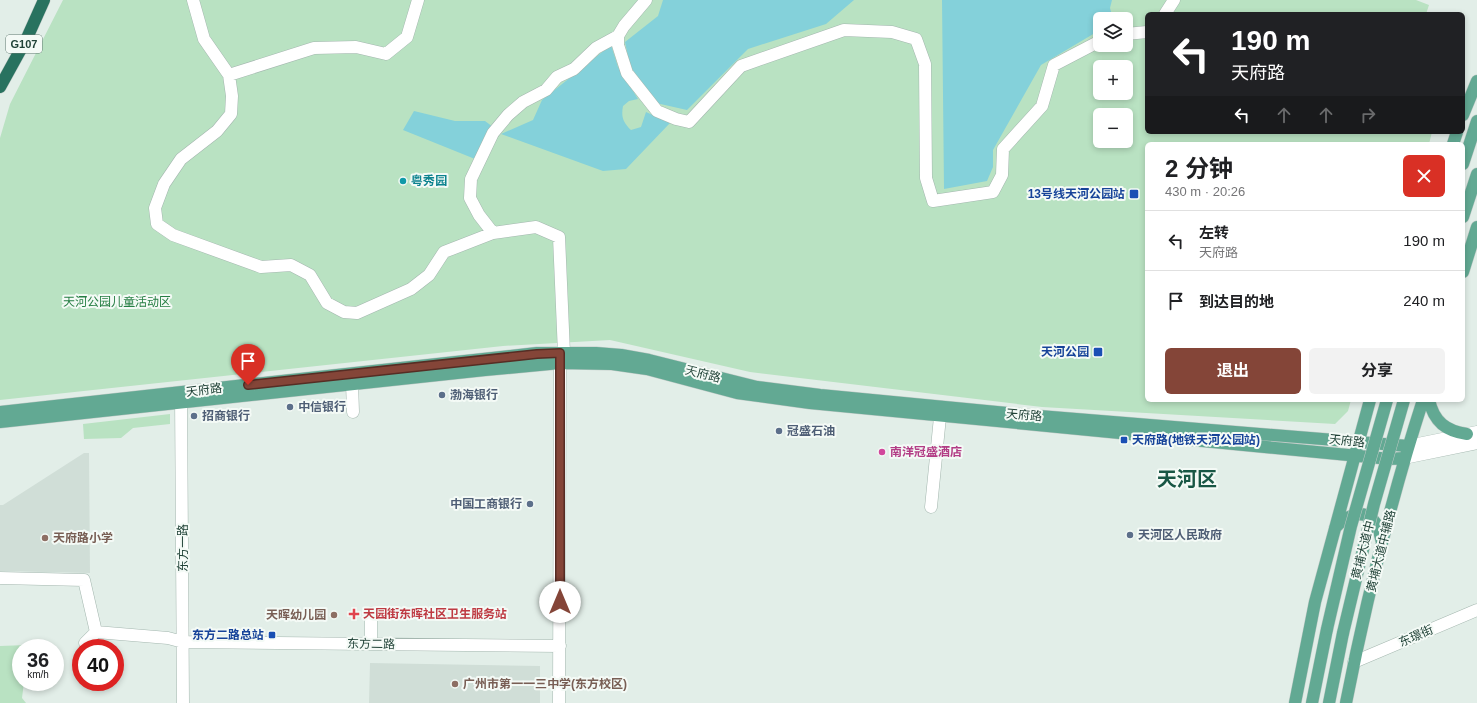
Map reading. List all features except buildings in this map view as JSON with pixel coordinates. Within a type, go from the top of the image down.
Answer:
[{"type":"highway","name":"G107","points":[[0,87],[27,38],[44,0]]},
{"type":"main road","points":[[1465,110],[1477,81]]},
{"type":"main road","points":[[1465,158],[1477,121]]},
{"type":"main road","points":[[1465,211],[1477,174]]},
{"type":"main road","points":[[1465,266],[1477,227]]},
{"type":"main road","name":"天府路","points":[[0,412],[352,383],[561,356],[596,353],[635,357],[720,379],[775,390],[941,411],[1354,456],[1390,459],[1404,458]]},
{"type":"main road","name":"天府路","points":[[0,422],[537,354],[561,356]]},
{"type":"main road","points":[[1295,703],[1316,602],[1357,442],[1369,402]]},
{"type":"main road","name":"黄埔大道中","points":[[1312,703],[1327,629],[1351,526],[1386,402]]},
{"type":"main road","name":"黄埔大道中","points":[[1329,703],[1343,633],[1374,504],[1403,402]]},
{"type":"main road","name":"黄埔大道中辅路","points":[[1346,703],[1382,542],[1404,458],[1421,402]]},
{"type":"main road","points":[[1430,402],[1435,416],[1442,425],[1450,431],[1472,433]]},
{"type":"main road","name":"天府路","points":[[941,411],[1408,446]]},
{"type":"main road","points":[[1334,530],[1350,515],[1366,516],[1373,520],[1377,526],[1382,542]]},
{"type":"street","points":[[193,0],[204,39],[229,75],[232,96],[231,114],[217,131],[181,159],[164,184],[155,208],[157,224],[173,234],[261,267],[291,265],[310,275],[327,303],[344,312],[357,314],[411,289],[429,275],[444,252],[493,232],[536,227],[559,237],[561,356],[559,703]]},
{"type":"street","points":[[229,75],[314,48],[356,47],[386,54],[406,37],[418,0]]},
{"type":"street","points":[[493,232],[479,215],[470,198],[471,179],[493,134],[508,115],[523,102],[546,90],[557,76],[574,69],[596,48],[618,36],[624,26],[646,0]]},
{"type":"street","points":[[1166,12],[1174,0]]},
{"type":"street","points":[[618,36],[618,46],[627,73],[658,111],[676,119],[689,122],[741,66],[844,30],[892,32],[916,39],[925,64],[926,178],[933,201],[993,192],[1002,175],[1003,150],[1042,106],[1054,65],[1093,45]]},
{"type":"street","points":[[1133,33],[1145,32]]},
{"type":"street","points":[[352,383],[353,412]]},
{"type":"street","name":"东方一路","points":[[182,398],[183,703]]},
{"type":"street","points":[[930,507],[941,411]]},
{"type":"street","points":[[1408,446],[1472,433]]},
{"type":"street","points":[[1404,458],[1477,443]]},
{"type":"street","points":[[0,578],[84,580],[96,632],[90,639]]},
{"type":"street","name":"东璟街","points":[[1354,662],[1477,610]]},
{"type":"street","points":[[371,613],[371,644]]},
{"type":"street","name":"东方二路","points":[[96,632],[168,638],[183,642],[560,646]]},
{"type":"shaded area","name":"天府路小学","points":[[84,453],[89,453],[90,573],[0,571],[0,505],[3,505]]},
{"type":"shaded area","name":"广州市第一一三中学(东方校区)","points":[[370,663],[540,666],[540,703],[369,703]]},
{"type":"green space","name":"天河公园","points":[[63,0],[1416,0],[1429,5],[1427,12],[1145,12],[1145,134],[1432,134],[1430,142],[1145,142],[1145,402],[1350,402],[1348,411],[1335,424],[1042,407],[750,372],[610,340],[503,346],[0,400],[0,138],[10,104]]},
{"type":"green space","points":[[170,414],[170,424],[133,428],[121,438],[84,439],[83,424]]},
{"type":"green space","points":[[0,646],[12,646],[12,691],[23,691],[22,698],[26,703],[0,703]]},
{"type":"water","points":[[663,0],[854,0],[826,24],[748,49],[687,110],[656,103],[630,66],[625,42],[658,16]]},
{"type":"water","points":[[942,0],[1112,0],[1110,8],[1111,12],[1093,12],[1093,34],[1041,65],[993,150],[993,167],[987,181],[944,189]]},
{"type":"water","points":[[611,45],[618,67],[638,99],[629,101],[623,106],[623,119],[626,124],[631,130],[641,127],[646,112],[670,123],[626,169],[603,171],[501,134],[533,120],[542,100]]},
{"type":"water","points":[[414,111],[455,121],[485,121],[493,127],[475,159],[403,130]]},
{"type":"place","name":"粤秀园","points":[[403,181]]},
{"type":"place","name":"13号线天河公园站","points":[[1134,194]]},
{"type":"place","name":"天河公园","points":[[1098,352]]},
{"type":"place","name":"渤海银行","points":[[442,395]]},
{"type":"place","name":"中信银行","points":[[290,407]]},
{"type":"place","name":"招商银行","points":[[194,416]]},
{"type":"place","name":"冠盛石油","points":[[779,431]]},
{"type":"place","name":"天府路(地铁天河公园站)","points":[[1124,440]]},
{"type":"place","name":"南洋冠盛酒店","points":[[882,452]]},
{"type":"place","name":"中国工商银行","points":[[530,504]]},
{"type":"place","name":"天河区人民政府","points":[[1130,535]]},
{"type":"place","name":"天府路小学","points":[[45,538]]},
{"type":"place","name":"天园街东晖社区卫生服务站","points":[[354,614]]},
{"type":"place","name":"天晖幼儿园","points":[[334,615]]},
{"type":"place","name":"东方二路总站","points":[[272,635]]},
{"type":"place","name":"广州市第一一三中学(东方校区)","points":[[455,684]]},
{"type":"district","name":"天河区","points":[[1187,479]]},
{"type":"route","points":[[248,385],[368,371],[560,353],[560,602]]},
{"type":"park label","name":"天河公园儿童活动区","points":[[117,302]]}]
